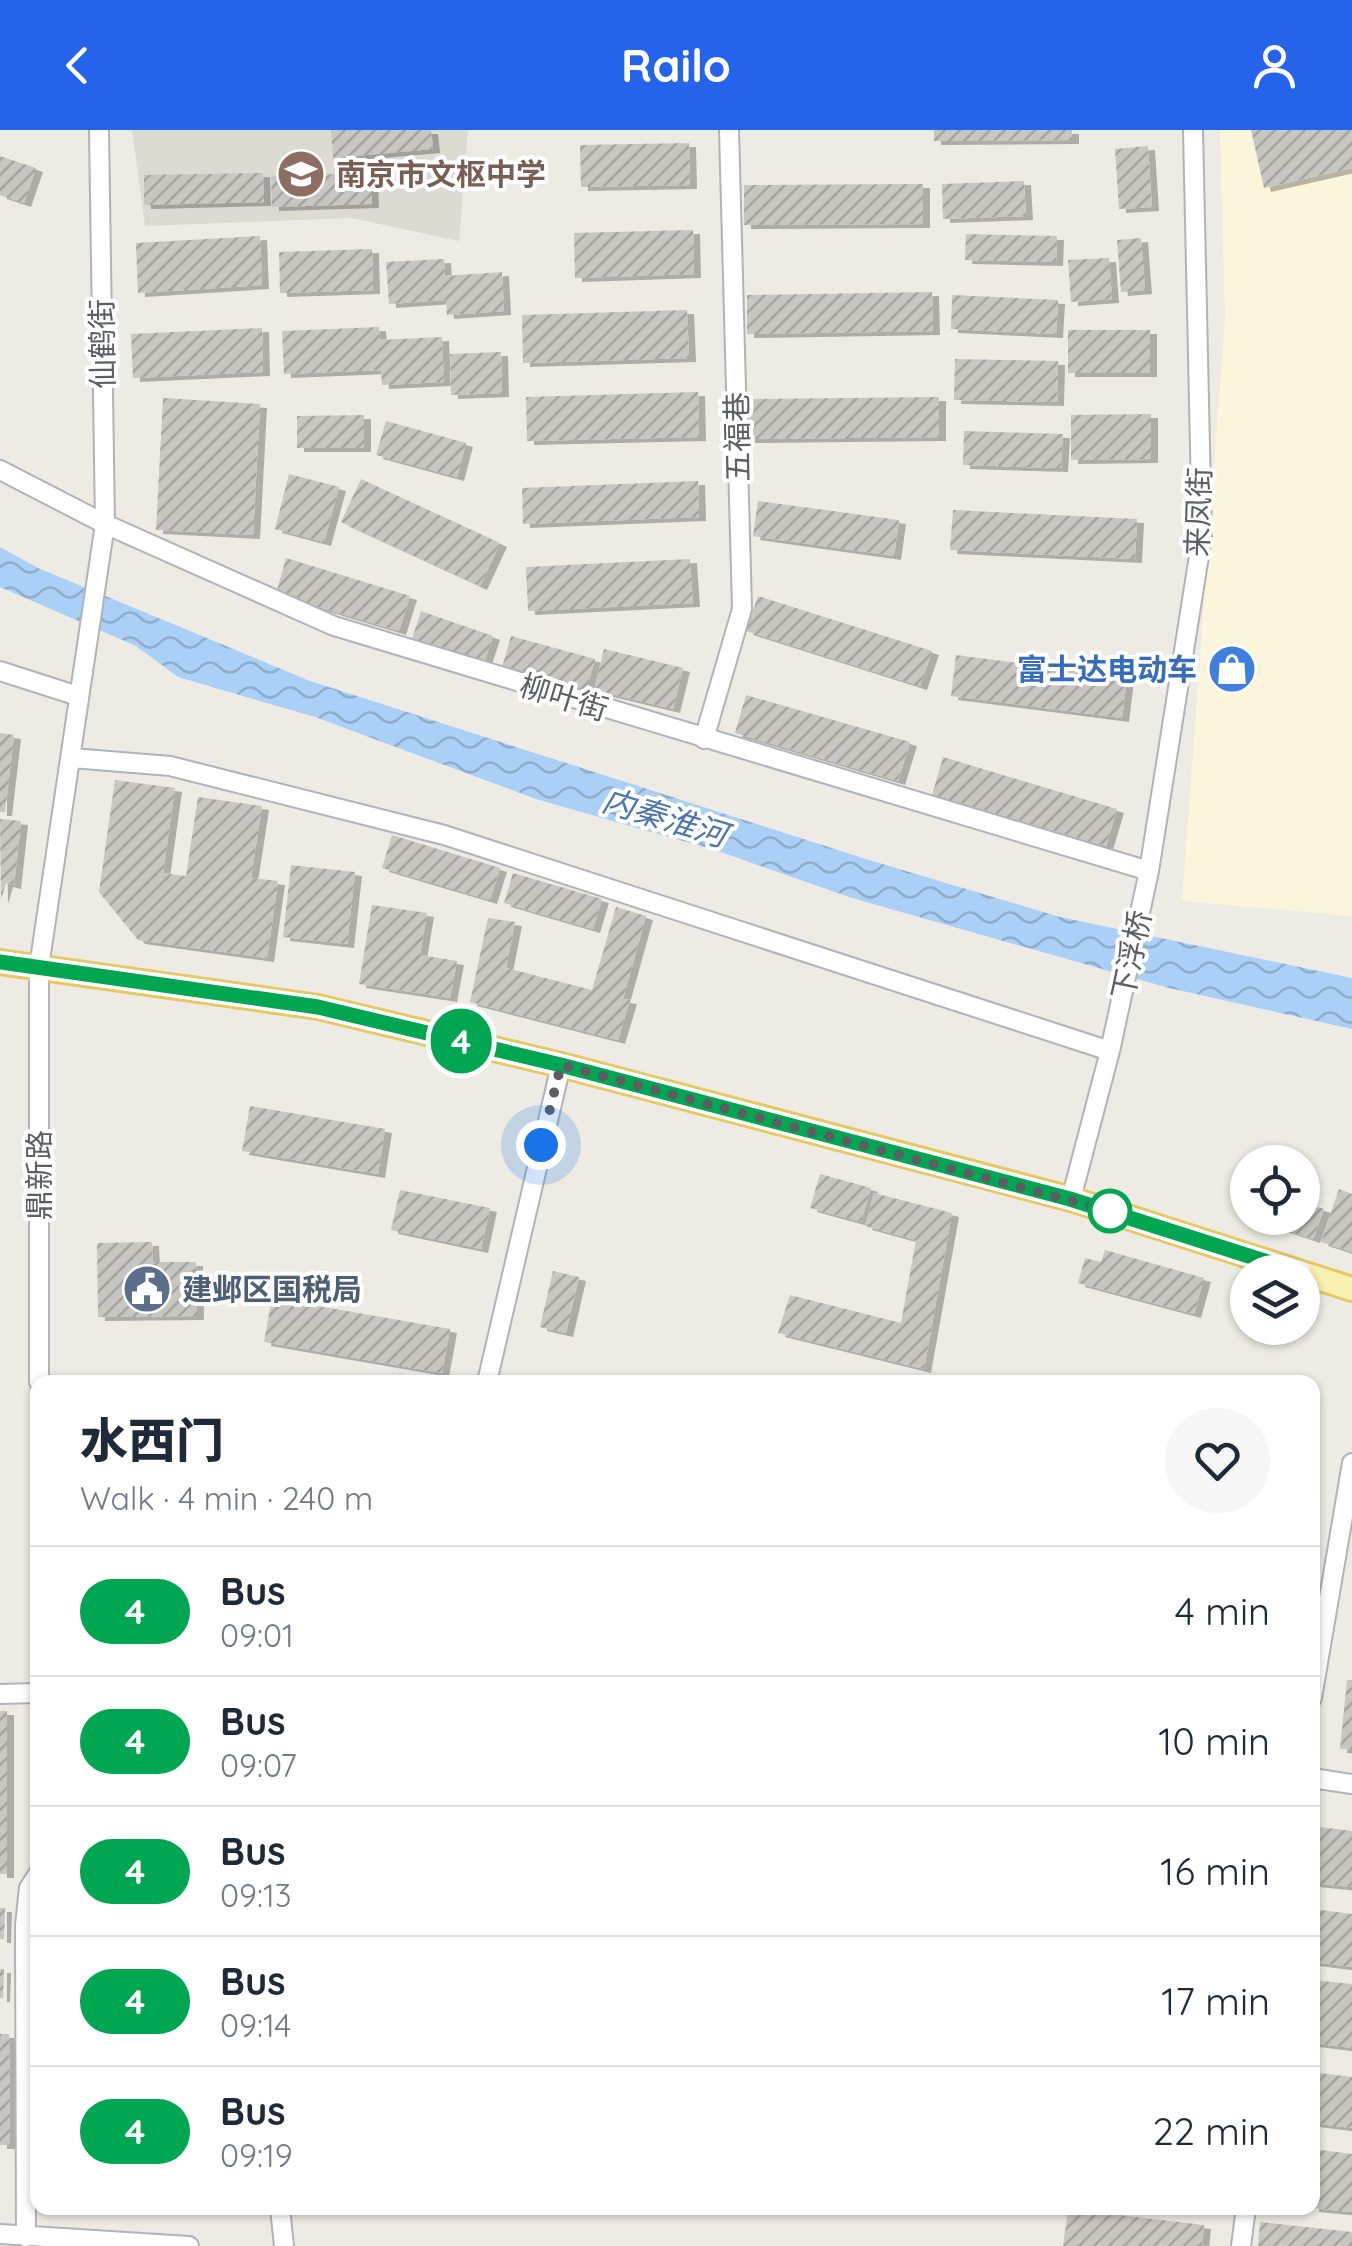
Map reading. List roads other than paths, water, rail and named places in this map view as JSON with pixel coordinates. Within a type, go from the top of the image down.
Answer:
[{"type":"main road","points":[[0,962],[318,1007],[561,1065],[1070,1199],[1245,1255]]},
{"type":"main road","points":[[1320,1279],[1352,1290]]},
{"type":"street","name":"仙鹤街","points":[[78,696],[105,524],[99,130]]},
{"type":"street","name":"五福巷","points":[[704,740],[742,609],[730,130]]},
{"type":"street","name":"来凤街","points":[[1147,880],[1202,537],[1193,130]]},
{"type":"street","name":"柳叶街","points":[[0,470],[105,524],[334,626],[1147,880]]},
{"type":"street","points":[[0,671],[78,696],[39,967]]},
{"type":"street","points":[[72,758],[170,766],[444,835],[1110,1052],[1070,1199]]},
{"type":"street","name":"下浮桥","points":[[1110,1052],[1147,880]]},
{"type":"street","name":"鼎新路","points":[[39,967],[40,1375]]},
{"type":"street","points":[[489,1375],[561,1065]]},
{"type":"street","points":[[1320,1651],[1352,1463]]},
{"type":"street","points":[[0,1694],[30,1693]]},
{"type":"street","points":[[1320,1779],[1352,1784]]},
{"type":"street","points":[[26,2236],[25,1925],[30,1886]]},
{"type":"street","points":[[281,2215],[284,2246]]},
{"type":"street","points":[[1241,2246],[1245,2215]]},
{"type":"street","points":[[0,2234],[189,2246]]},
{"type":"water","name":"内秦淮河","points":[[0,547],[38,568],[310,681],[869,860],[1060,917],[1352,978],[1352,1029],[1169,988],[852,898],[718,851],[536,799],[315,717],[178,677],[136,646],[0,587]]},
{"type":"place","name":"南京市文枢中学","points":[[301,174]]},
{"type":"place","name":"富士达电动车","points":[[1232,669]]},
{"type":"place","name":"建邺区国税局","points":[[147,1289]]}]
